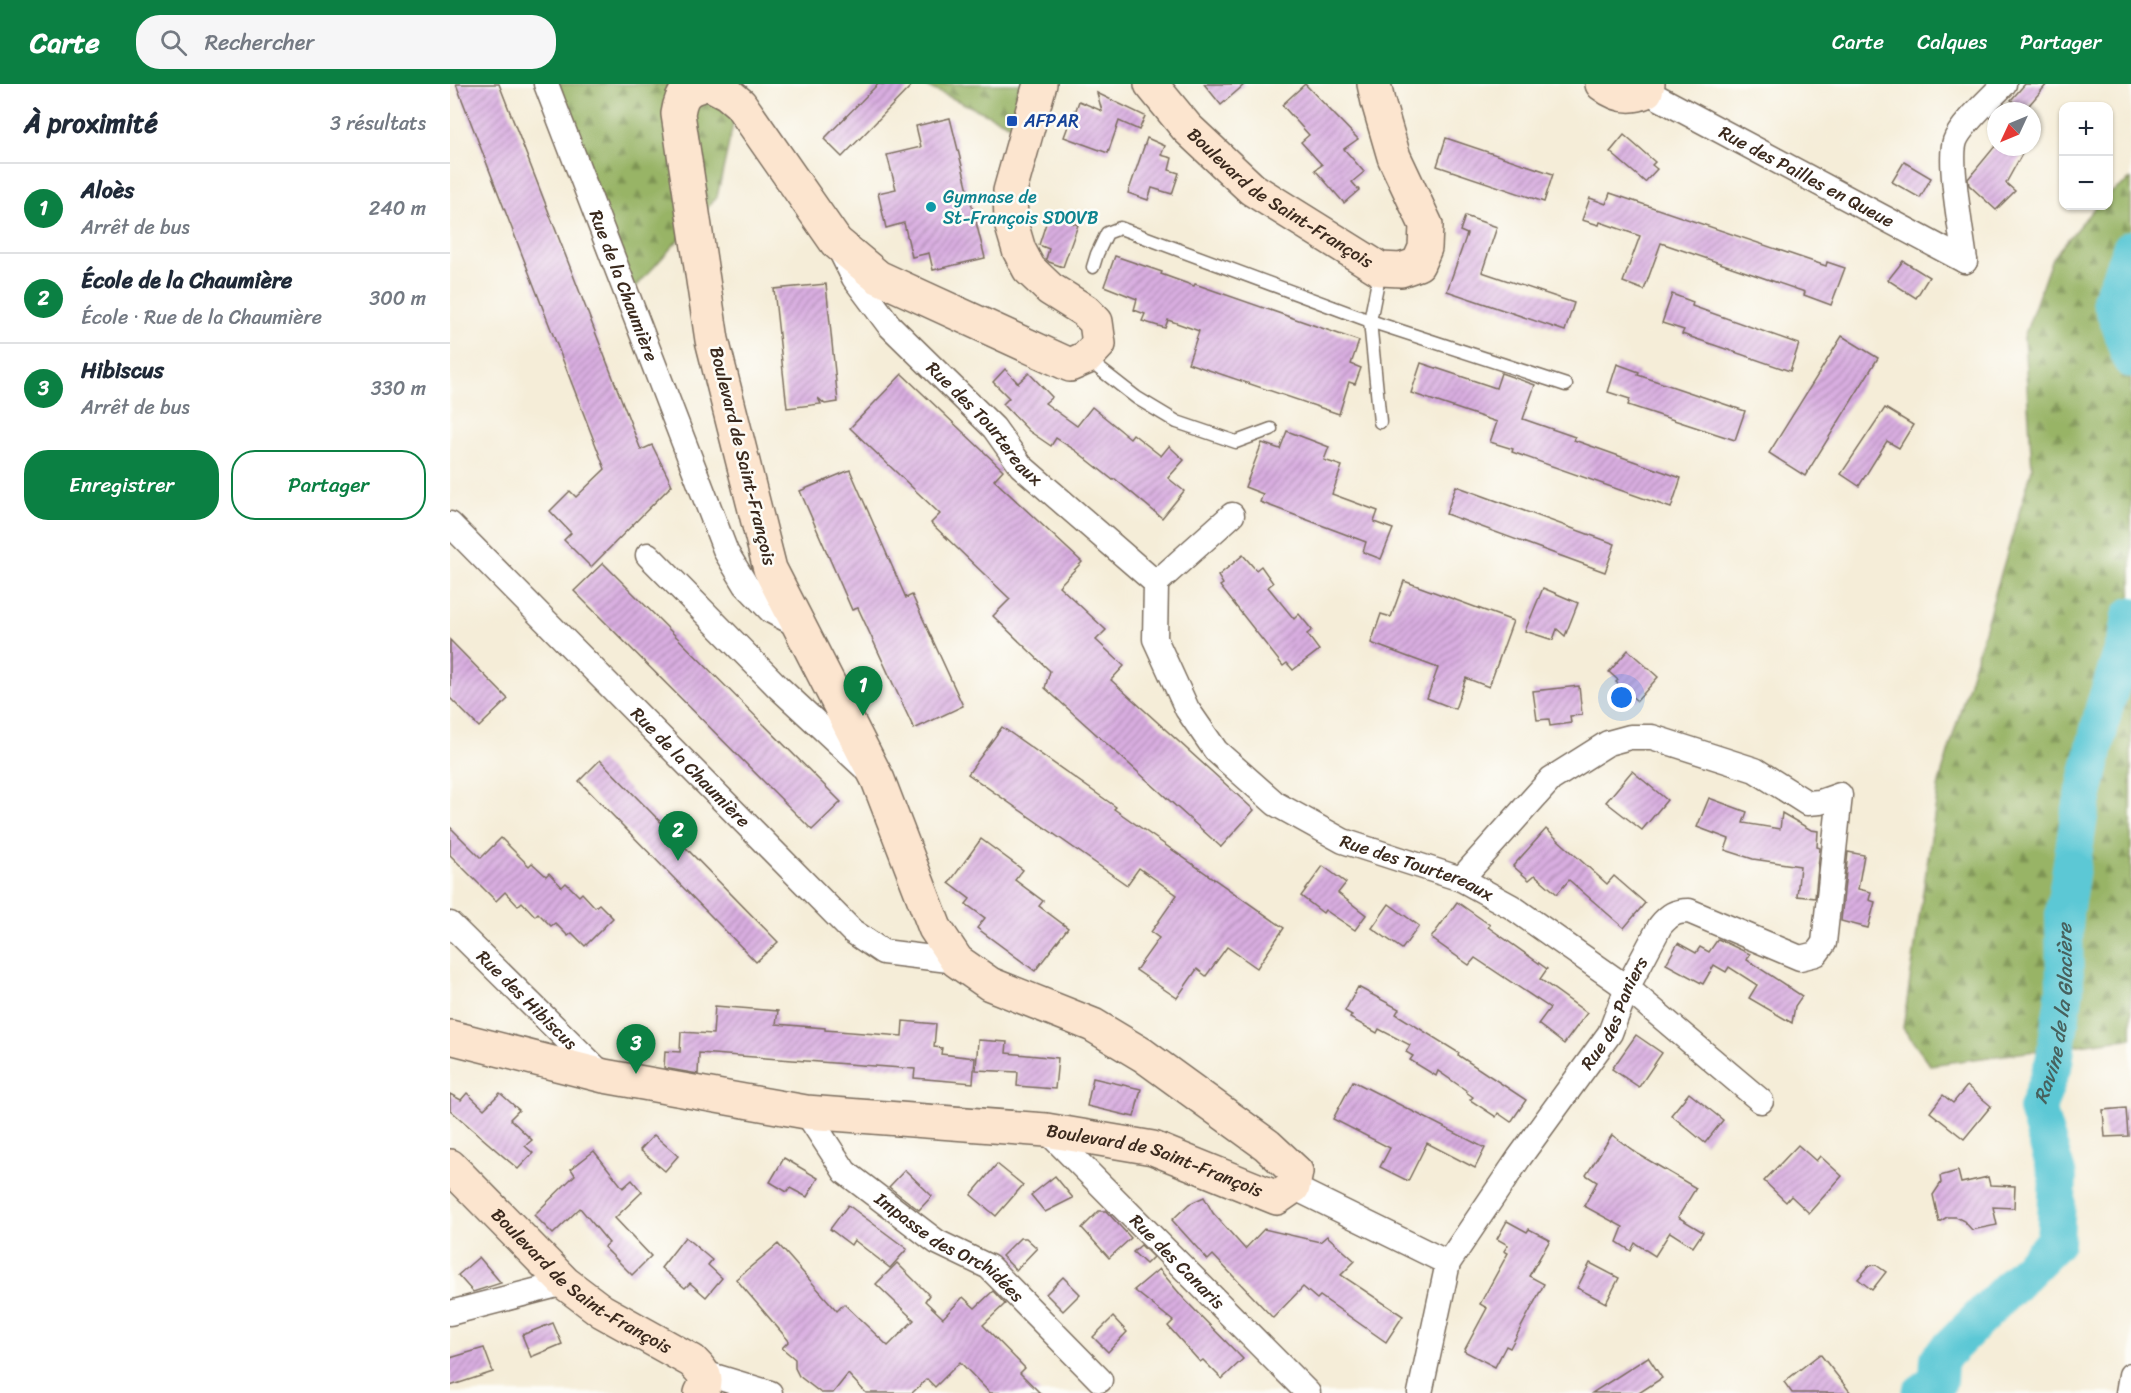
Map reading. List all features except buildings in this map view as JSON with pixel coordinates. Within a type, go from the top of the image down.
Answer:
[{"type":"main road","name":"Boulevard de Saint-François","points":[[450,1037],[604,1076],[806,1112],[1046,1130],[1153,1148],[1277,1198],[1293,1187],[1296,1172],[1267,1145],[1143,1055],[1093,1024],[990,984],[957,961],[935,928],[878,780],[770,569],[712,340],[678,114],[680,100],[690,88],[708,84],[727,93],[740,104],[836,242],[878,277],[1070,365],[1086,358]]},
{"type":"main road","points":[[1040,84],[1010,191],[1011,223],[1019,250],[1029,269],[1050,289],[1085,311],[1096,322],[1099,344],[1086,358]]},
{"type":"main road","name":"Boulevard de Saint-François","points":[[1150,84],[1187,128],[1252,189],[1380,269],[1401,270],[1418,264],[1425,248],[1426,225],[1395,157],[1377,102],[1374,84]]},
{"type":"main road","points":[[1602,84],[1621,95],[1635,96],[1647,88]]},
{"type":"main road","name":"Boulevard de Saint-François","points":[[450,1166],[566,1283],[602,1311],[692,1361],[703,1383]]},
{"type":"street","name":"Rue de la Chaumière","points":[[546,84],[726,552],[746,585],[771,610],[801,628]]},
{"type":"street","name":"Rue des Pailles en Queue","points":[[1647,88],[1965,261],[1953,160],[1955,140],[2004,84]]},
{"type":"street","name":"Rue des Tourtereaux","points":[[836,242],[854,278],[889,325],[994,428],[1021,466],[1156,583],[1155,639],[1187,709],[1216,751],[1275,804],[1342,842],[1461,879],[1512,907],[1627,988],[1761,1101]]},
{"type":"street","points":[[1156,583],[1232,515]]},
{"type":"street","name":"Rue de la Chaumière","points":[[450,524],[852,931],[883,952],[957,961]]},
{"type":"street","points":[[648,555],[778,687],[878,780]]},
{"type":"street","name":"Rue des Paniers","points":[[1420,1393],[1448,1263],[1519,1158],[1610,1033],[1627,988],[1660,926],[1667,917],[1677,911],[1689,911],[1800,958],[1816,954],[1824,943],[1840,795],[1820,802],[1807,802],[1755,770],[1653,737],[1630,737],[1608,743],[1551,779],[1461,879]]},
{"type":"street","name":"Rue des Hibiscus","points":[[450,924],[604,1076]]},
{"type":"street","name":"Impasse des Orchidées","points":[[806,1112],[845,1172],[937,1242],[989,1267],[1100,1380]]},
{"type":"street","name":"Rue des Canaris","points":[[1046,1130],[1308,1393]]},
{"type":"street","points":[[1293,1187],[1448,1263]]},
{"type":"street","points":[[450,1312],[566,1283]]},
{"type":"street","points":[[2128,1393],[2131,1375]]},
{"type":"street","points":[[703,1383],[770,1393]]},
{"type":"lane","points":[[1093,267],[1107,233],[1120,228],[1370,321],[1566,385]]},
{"type":"lane","points":[[1380,269],[1370,321],[1380,422]]},
{"type":"lane","points":[[1086,358],[1137,398],[1177,422],[1236,442],[1271,429]]},
{"type":"green space","points":[[559,84],[742,84],[717,197],[625,299]]},
{"type":"green space","points":[[921,84],[1054,84],[1011,125]]},
{"type":"green space","points":[[2131,179],[2131,1038],[1930,1065],[1903,1028],[1939,783],[2032,469],[2024,337],[2052,258],[2093,210],[2113,210],[2113,191]]},
{"type":"waterway","name":"Ravine de la Glacière","points":[[2131,249],[2111,300],[2131,359]]},
{"type":"waterway","name":"Ravine de la Glacière","points":[[1921,1393],[1938,1381],[1939,1359],[2055,1242],[2058,1177],[2037,1109],[2054,1062],[2065,990],[2064,914],[2079,817],[2104,708],[2128,635],[2131,616]]},
{"type":"place","name":"AFPAR","points":[[1012,121]]},
{"type":"place","name":"Gymnase de St-François SDOVB","points":[[931,207]]},
{"type":"place","name":"Aloès","points":[[863,716]]},
{"type":"place","name":"École de la Chaumière","points":[[678,861]]},
{"type":"place","name":"Hibiscus","points":[[636,1074]]}]
